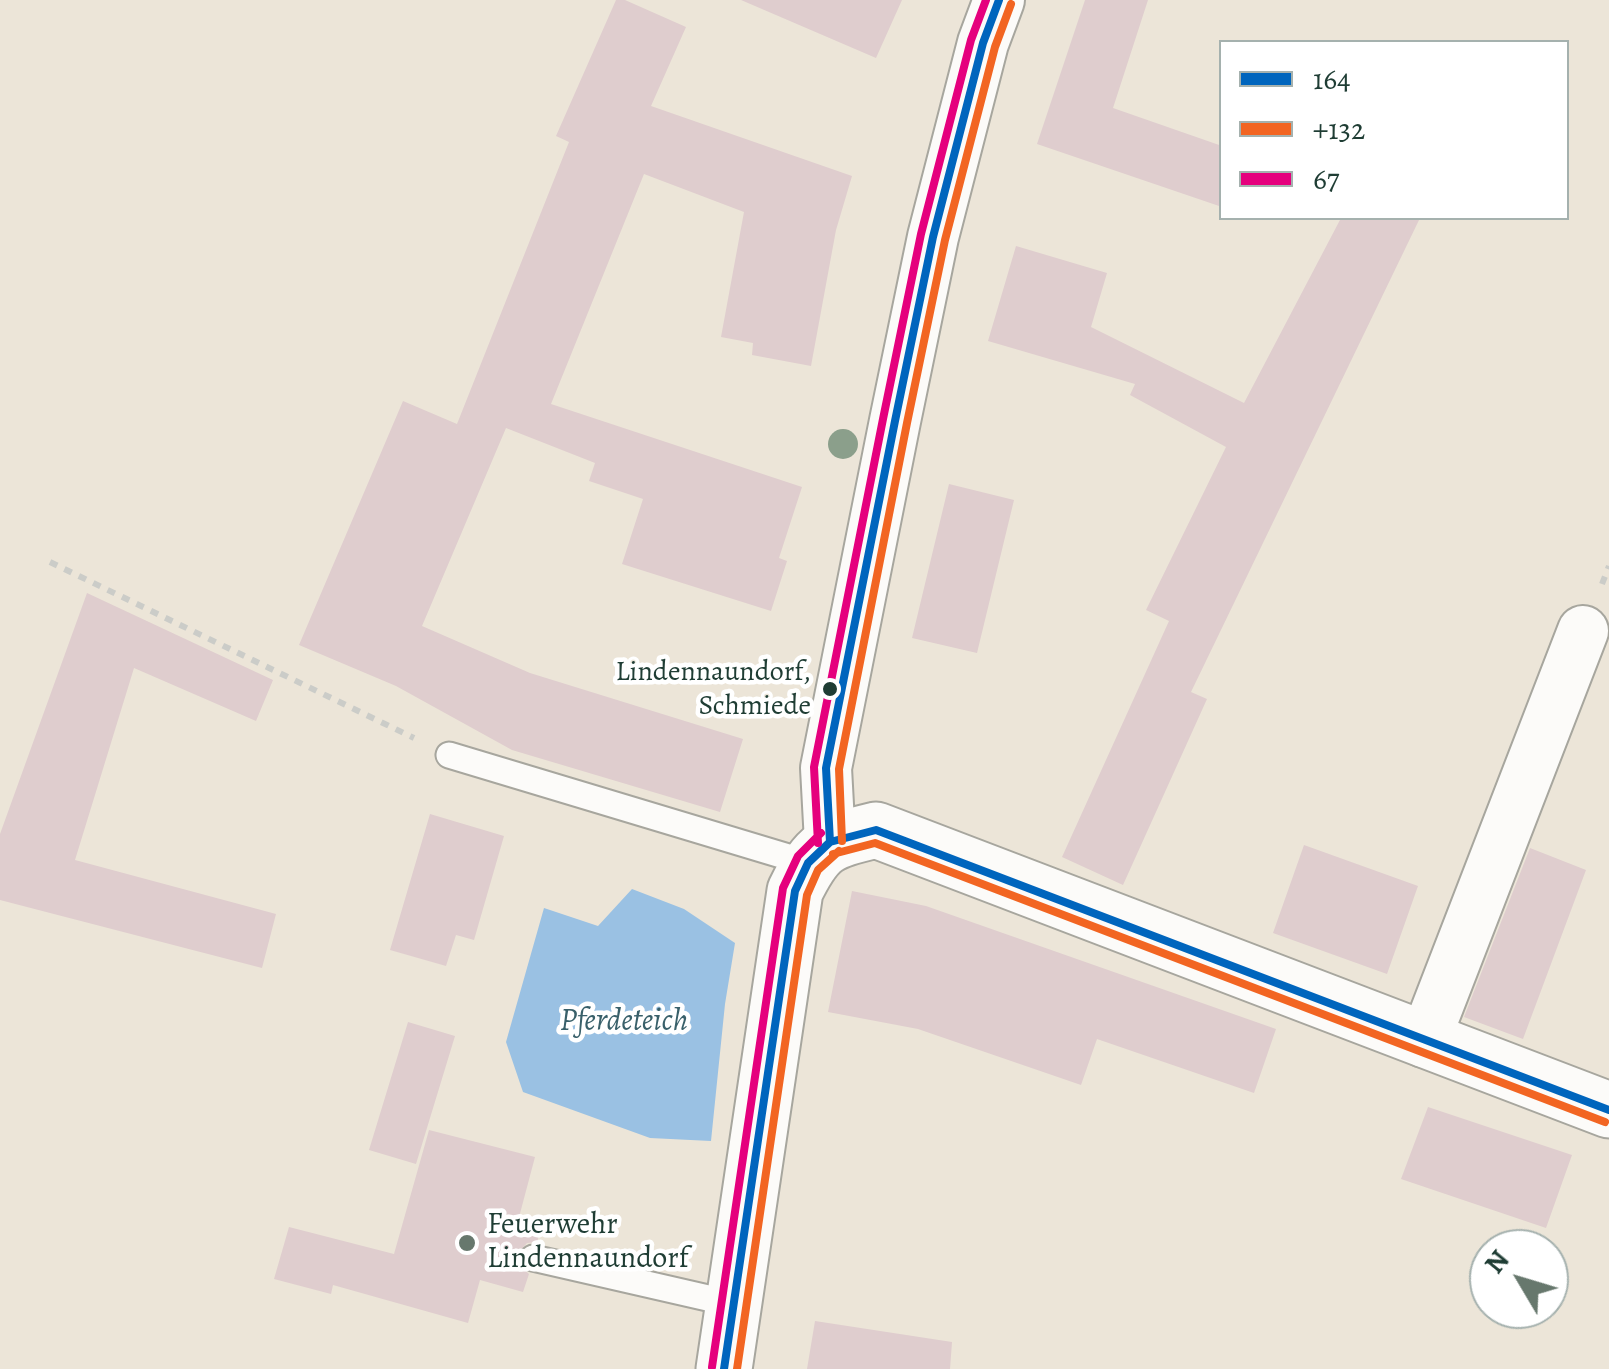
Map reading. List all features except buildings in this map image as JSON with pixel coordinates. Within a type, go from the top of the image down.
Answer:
[{"type":"street","points":[[724,1369],[795,891],[819,853],[826,768],[932,237],[998,0]]},
{"type":"street","points":[[1424,1042],[1583,631]]},
{"type":"street","points":[[819,853],[876,830],[1609,1110]]},
{"type":"lane","points":[[449,754],[819,853]]},
{"type":"lane","points":[[533,1258],[734,1304]]},
{"type":"path","points":[[50,562],[449,754]]},
{"type":"water","name":"Pferdeteich","points":[[632,889],[684,909],[735,943],[711,1141],[650,1138],[523,1092],[506,1042],[544,908],[598,926]]},
{"type":"transit line","name":"67","points":[[818,843],[814,767],[883,419],[921,234],[971,40],[986,0]]},
{"type":"transit line","name":"164","points":[[830,842],[826,768],[895,421],[933,237],[983,43],[999,0]]},
{"type":"transit line","name":"+132","points":[[842,841],[839,769],[907,423],[945,240],[995,47],[1011,4]]},
{"type":"transit line","name":"164","points":[[830,842],[876,830],[1609,1110]]},
{"type":"transit line","name":"67","points":[[712,1367],[783,888],[798,856],[821,833]]},
{"type":"transit line","name":"164","points":[[724,1369],[795,891],[808,863],[830,842]]},
{"type":"transit line","name":"+132","points":[[833,854],[875,843],[1605,1122]]},
{"type":"transit line","name":"+132","points":[[737,1369],[807,895],[818,870],[839,851]]},
{"type":"place","name":"Lindennaundorf, Schmiede","points":[[830,689]]},
{"type":"place","name":"Feuerwehr Lindennaundorf","points":[[467,1243]]}]
